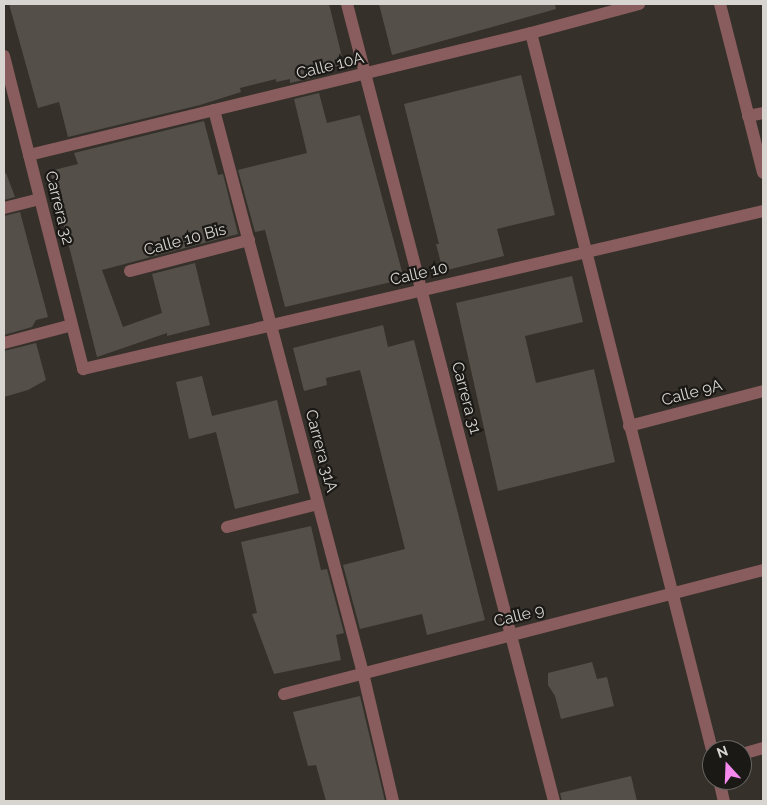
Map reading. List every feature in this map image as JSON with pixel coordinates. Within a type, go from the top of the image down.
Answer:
[{"type":"street","name":"Carrera 31","points":[[347,4],[554,801]]},
{"type":"street","name":"Calle 10A","points":[[29,155],[531,33],[639,4]]},
{"type":"street","points":[[720,4],[763,173]]},
{"type":"street","points":[[531,33],[709,740]]},
{"type":"street","name":"Carrera 32","points":[[4,56],[5,70],[29,155],[83,369]]},
{"type":"street","name":"Carrera 31A","points":[[214,110],[363,673],[393,801]]},
{"type":"street","points":[[748,116],[763,113]]},
{"type":"street","points":[[4,208],[40,199]]},
{"type":"street","name":"Calle 10","points":[[83,369],[763,211]]},
{"type":"street","name":"Calle 10 Bis","points":[[130,271],[248,240]]},
{"type":"street","points":[[4,343],[72,326]]},
{"type":"street","name":"Calle 9A","points":[[629,426],[763,391]]},
{"type":"street","points":[[227,527],[318,504]]},
{"type":"street","name":"Calle 9","points":[[284,694],[763,570]]},
{"type":"building","points":[[9,4],[329,4],[344,65],[314,72],[315,77],[290,83],[290,79],[276,82],[276,79],[240,88],[241,92],[200,105],[68,137],[59,102],[38,108]]},
{"type":"building","points":[[379,4],[555,4],[556,9],[392,55]]},
{"type":"building","points":[[521,75],[555,215],[497,229],[504,256],[443,271],[436,244],[439,244],[404,104]]},
{"type":"building","points":[[319,93],[327,123],[360,115],[404,279],[285,307],[265,230],[255,232],[238,170],[307,153],[294,99]]},
{"type":"building","points":[[204,121],[218,175],[223,174],[238,234],[102,270],[123,327],[162,313],[152,274],[195,263],[210,325],[167,336],[167,333],[97,357],[50,171],[78,164],[74,153]]},
{"type":"building","points":[[6,173],[15,197],[4,200],[4,174]]},
{"type":"building","points":[[20,212],[48,317],[36,320],[32,327],[4,335],[4,216]]},
{"type":"building","points":[[572,276],[583,322],[525,336],[536,383],[594,369],[615,462],[498,491],[456,303]]},
{"type":"building","points":[[383,325],[388,347],[414,340],[485,620],[427,635],[422,614],[360,629],[343,565],[405,549],[360,370],[326,378],[327,385],[304,391],[293,348]]},
{"type":"building","points":[[36,343],[46,380],[28,390],[4,397],[4,351]]},
{"type":"building","points":[[202,376],[212,416],[277,400],[299,493],[235,509],[216,432],[189,439],[176,382]]},
{"type":"building","points":[[311,526],[321,570],[327,569],[344,633],[336,635],[341,660],[274,674],[252,614],[257,613],[241,542]]},
{"type":"building","points":[[592,662],[597,679],[607,677],[614,706],[561,719],[555,696],[548,685],[548,673]]},
{"type":"building","points":[[360,696],[385,801],[326,801],[316,765],[308,766],[293,712]]},
{"type":"building","points":[[631,776],[637,801],[562,801],[560,793]]}]
